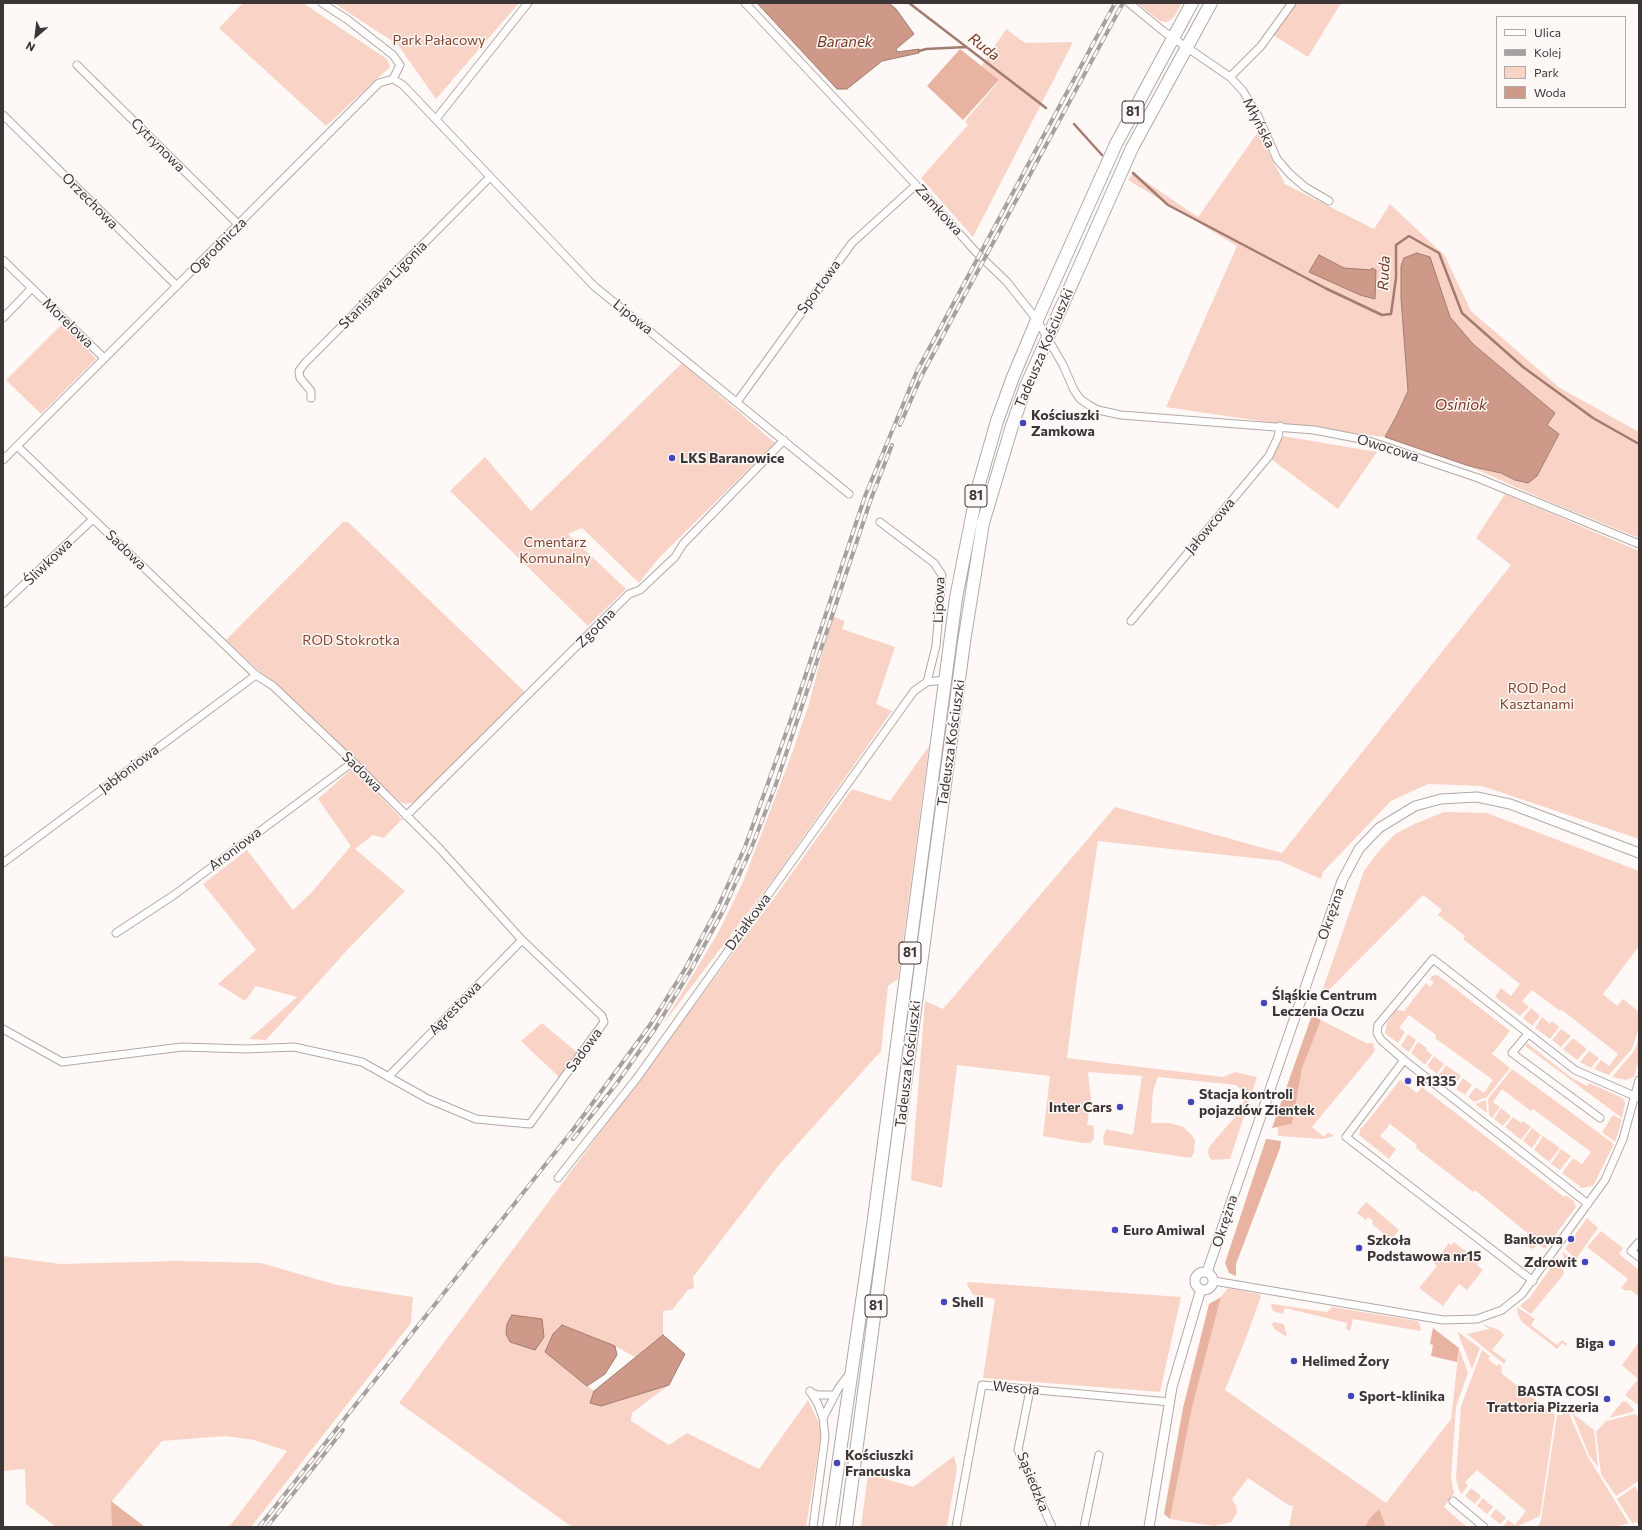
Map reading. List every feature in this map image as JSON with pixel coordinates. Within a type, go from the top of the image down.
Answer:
[{"type":"main road","name":"Tadeusza Kościuszki","points":[[829,1527],[853,1369],[956,598],[977,491],[997,421],[1013,377],[1037,320],[1116,144],[1192,3]]},
{"type":"main road","name":"Tadeusza Kościuszki","points":[[846,1527],[980,539],[1012,426],[1026,386],[1121,172],[1147,120],[1211,3]]},
{"type":"street","points":[[322,3],[348,20],[393,56],[400,65],[393,79],[403,85],[436,119],[528,3]]},
{"type":"street","name":"Zamkowa","points":[[745,3],[916,185],[975,251],[1007,282],[1037,320],[1063,364],[1074,390],[1080,399],[1098,410],[1122,415]]},
{"type":"street","name":"Młyńska","points":[[1129,3],[1173,38],[1230,76],[1243,91],[1258,116],[1278,159],[1290,174],[1305,187],[1329,201]]},
{"type":"street","points":[[1230,76],[1261,46],[1292,3]]},
{"type":"street","name":"Cytrynowa","points":[[78,64],[239,225]]},
{"type":"street","name":"Ogrodnicza","points":[[3,460],[379,84],[393,79]]},
{"type":"street","name":"Orzechowa","points":[[3,115],[177,286]]},
{"type":"street","name":"Lipowa","points":[[436,119],[590,282],[849,494]]},
{"type":"street","name":"Stanisława Ligonia","points":[[311,398],[311,392],[300,378],[299,371],[305,363],[490,177]]},
{"type":"street","name":"Sportowa","points":[[737,402],[852,242],[916,185]]},
{"type":"street","name":"Morelowa","points":[[3,260],[104,358]]},
{"type":"street","name":"Morelowa","points":[[3,318],[32,288]]},
{"type":"street","name":"Owocowa","points":[[1122,415],[1166,420],[1280,426],[1346,435],[1405,452],[1478,478],[1639,544]]},
{"type":"street","name":"Jałowcowa","points":[[1131,622],[1269,456],[1278,438],[1280,426]]},
{"type":"street","name":"Zgodna","points":[[406,816],[629,594],[640,590],[675,557],[683,544],[784,440]]},
{"type":"street","name":"Sadowa","points":[[17,446],[256,675],[273,686],[353,762],[440,849],[522,940],[602,1016],[604,1022],[530,1124],[476,1119],[428,1099],[388,1077]]},
{"type":"street","name":"Śliwkowa","points":[[3,604],[93,519]]},
{"type":"street","name":"Lipowa","points":[[880,522],[934,563],[942,575],[936,646],[926,682]]},
{"type":"street","name":"Jabłoniowa","points":[[3,863],[256,675]]},
{"type":"street","points":[[926,682],[945,680]]},
{"type":"street","name":"Działkowa","points":[[558,1178],[637,1078],[914,691],[926,682]]},
{"type":"street","name":"Aroniowa","points":[[116,933],[174,895],[353,762]]},
{"type":"street","name":"Okrężna","points":[[1207,1272],[1342,881],[1353,857],[1372,834],[1388,822],[1415,806],[1441,798],[1478,797],[1510,804],[1639,853]]},
{"type":"street","name":"Agrestowa","points":[[388,1077],[522,940]]},
{"type":"street","points":[[1588,1204],[1404,1060],[1381,1040],[1377,1033],[1378,1025],[1433,959],[1575,1070],[1637,1097]]},
{"type":"street","points":[[3,1029],[62,1062],[182,1047],[247,1049],[294,1047],[362,1062],[388,1077]]},
{"type":"street","points":[[1528,1034],[1512,1053],[1600,1118]]},
{"type":"street","points":[[1404,1060],[1346,1137],[1533,1281]]},
{"type":"street","points":[[1214,1281],[1443,1320],[1454,1321],[1477,1319],[1502,1310],[1518,1300],[1602,1185],[1615,1161],[1623,1139],[1637,1097],[1639,1080]]},
{"type":"street","points":[[1639,1242],[1632,1251],[1639,1257]]},
{"type":"street","points":[[1203,1272],[1207,1272],[1212,1275],[1214,1281],[1212,1286],[1207,1290],[1201,1289],[1195,1282],[1196,1277],[1203,1272]]},
{"type":"street","points":[[1149,1527],[1170,1402],[1185,1337],[1201,1289]]},
{"type":"street","points":[[823,1418],[835,1395],[853,1369]]},
{"type":"street","name":"Wesoła","points":[[956,1527],[982,1385],[1170,1402]]},
{"type":"street","name":"Sąsiedzka","points":[[1030,1390],[1018,1450],[1052,1527]]},
{"type":"street","points":[[812,1527],[825,1437],[823,1418],[818,1404],[810,1392],[817,1395],[835,1395]]},
{"type":"street","points":[[1084,1527],[1099,1455]]},
{"type":"street","points":[[1453,1501],[1484,1527]]},
{"type":"green space","points":[[243,3],[303,3],[387,59],[390,67],[326,126],[219,28]]},
{"type":"green space","name":"Park Pałacowy","points":[[334,3],[519,3],[436,99],[398,45]]},
{"type":"green space","points":[[1137,3],[1182,3],[1174,17],[1168,22],[1160,21]]},
{"type":"green space","points":[[1291,3],[1341,3],[1308,57],[1273,35]]},
{"type":"green space","points":[[1006,29],[1025,43],[1073,42],[973,237],[921,178],[968,125],[965,121],[999,81],[981,67]]},
{"type":"green space","points":[[1258,132],[1285,184],[1374,229],[1390,204],[1445,256],[1471,311],[1560,388],[1639,432],[1639,538],[1538,497],[1469,466],[1501,473],[1515,480],[1528,483],[1537,476],[1559,435],[1547,425],[1555,413],[1473,344],[1450,317],[1430,257],[1401,266],[1401,298],[1408,391],[1385,437],[1166,407],[1237,246],[1128,180],[1133,173],[1198,217]]},
{"type":"green space","points":[[63,323],[96,359],[41,414],[6,380]]},
{"type":"green space","name":"Cmentarz Komunalny","points":[[682,363],[775,443],[658,559],[639,583],[582,528],[568,534],[626,589],[588,626],[450,491],[485,457],[531,511]]},
{"type":"green space","points":[[1283,436],[1377,452],[1338,509],[1271,459]]},
{"type":"green space","name":"ROD Pod Kasztanami","points":[[1505,494],[1639,551],[1639,839],[1482,786],[1428,784],[1391,801],[1323,872],[1321,879],[1280,861],[1098,841],[1075,992],[1067,1058],[1223,1077],[1235,1072],[1257,1077],[1230,1159],[1212,1160],[1209,1157],[1208,1152],[1209,1147],[1240,1111],[1244,1101],[1243,1092],[1236,1085],[1158,1077],[1153,1091],[1151,1123],[1170,1123],[1183,1127],[1190,1133],[1195,1140],[1194,1152],[1191,1158],[1104,1145],[1103,1138],[1106,1129],[1133,1135],[1142,1076],[1088,1072],[1091,1100],[1087,1125],[1094,1126],[1094,1139],[1090,1143],[1083,1143],[1043,1136],[1050,1076],[957,1065],[942,1188],[911,1180],[925,1001],[943,1009],[1115,807],[1282,853],[1511,565],[1476,538]]},
{"type":"green space","name":"ROD Stokrotka","points":[[343,522],[348,522],[526,693],[415,802],[406,804],[400,802],[226,640]]},
{"type":"green space","points":[[832,616],[845,621],[842,629],[895,647],[876,704],[892,711],[775,877],[663,1024],[718,933],[743,882],[791,756],[809,704]]},
{"type":"green space","points":[[929,746],[898,979],[888,986],[881,1051],[778,1166],[693,1277],[694,1288],[688,1290],[672,1310],[663,1311],[663,1335],[635,1357],[615,1346],[562,1325],[545,1352],[594,1391],[590,1403],[601,1406],[669,1385],[632,1413],[631,1421],[669,1445],[687,1433],[759,1469],[808,1400],[822,1430],[806,1527],[572,1527],[399,1403],[777,894],[852,789],[890,801]]},
{"type":"green space","points":[[353,768],[402,819],[384,838],[373,835],[355,849],[405,891],[351,946],[266,1040],[249,1039],[297,997],[256,986],[245,1001],[218,984],[256,950],[203,884],[247,850],[293,910],[311,893],[351,846],[318,799]]},
{"type":"green space","points":[[1444,812],[1487,813],[1639,871],[1639,946],[1603,994],[1617,1006],[1623,999],[1639,1012],[1639,1027],[1632,1049],[1609,1075],[1594,1069],[1601,1060],[1609,1066],[1618,1054],[1562,1010],[1560,1011],[1532,990],[1522,1001],[1529,1007],[1520,1016],[1495,997],[1501,988],[1511,996],[1520,984],[1463,939],[1465,936],[1438,915],[1442,910],[1423,895],[1319,1000],[1364,871],[1378,852],[1395,834],[1412,825]]},
{"type":"green space","points":[[1436,975],[1510,1031],[1492,1054],[1510,1068],[1487,1097],[1474,1102],[1468,1097],[1476,1087],[1484,1093],[1493,1080],[1435,1038],[1436,1035],[1409,1015],[1399,1028],[1405,1032],[1398,1043],[1385,1033],[1387,1023],[1396,1010],[1404,1011],[1426,983],[1430,987],[1434,982],[1430,980],[1432,976]]},
{"type":"green space","points":[[1531,1008],[1540,1016],[1532,1026],[1523,1018]]},
{"type":"green space","points":[[1542,1017],[1550,1024],[1552,1021],[1559,1027],[1550,1039],[1535,1028]]},
{"type":"green space","points":[[1321,1020],[1366,1043],[1373,1043],[1375,1051],[1312,1127],[1324,1137],[1328,1132],[1334,1136],[1323,1139],[1278,1136],[1278,1127],[1292,1124],[1302,1069]]},
{"type":"green space","points":[[542,1023],[579,1054],[561,1079],[521,1041]]},
{"type":"green space","points":[[1561,1029],[1571,1036],[1561,1047],[1552,1040]]},
{"type":"green space","points":[[1408,1034],[1416,1040],[1409,1052],[1401,1046]]},
{"type":"green space","points":[[1573,1038],[1587,1049],[1577,1060],[1563,1049]]},
{"type":"green space","points":[[1639,1039],[1639,1060],[1634,1077],[1626,1080],[1612,1077],[1634,1051]]},
{"type":"green space","points":[[1418,1042],[1427,1048],[1426,1050],[1432,1055],[1425,1065],[1411,1053]]},
{"type":"green space","points":[[1527,1043],[1572,1078],[1587,1086],[1589,1083],[1623,1098],[1625,1103],[1622,1118],[1525,1046]]},
{"type":"green space","points":[[1589,1051],[1599,1058],[1591,1068],[1580,1062]]},
{"type":"green space","points":[[1434,1056],[1444,1064],[1437,1074],[1427,1066]]},
{"type":"green space","points":[[1446,1065],[1461,1076],[1454,1087],[1438,1076]]},
{"type":"green space","points":[[1512,1069],[1614,1144],[1593,1186],[1582,1188],[1562,1173],[1573,1158],[1582,1164],[1591,1152],[1533,1109],[1531,1111],[1502,1089],[1493,1102],[1500,1107],[1492,1118],[1489,1115],[1488,1099]]},
{"type":"green space","points":[[1463,1078],[1472,1085],[1465,1095],[1456,1089]]},
{"type":"green space","points":[[1400,1080],[1417,1093],[1422,1087],[1564,1197],[1566,1195],[1574,1201],[1576,1207],[1545,1249],[1538,1244],[1533,1249],[1524,1245],[1531,1236],[1475,1190],[1473,1192],[1416,1148],[1417,1145],[1390,1124],[1380,1136],[1396,1149],[1389,1159],[1359,1135],[1361,1127],[1362,1128]]},
{"type":"green space","points":[[1486,1100],[1487,1113],[1475,1104]]},
{"type":"green space","points":[[1501,1108],[1511,1116],[1503,1126],[1494,1119]]},
{"type":"green space","points":[[1613,1115],[1622,1120],[1615,1142],[1602,1132]]},
{"type":"green space","points":[[1513,1117],[1521,1123],[1523,1121],[1531,1127],[1521,1140],[1505,1127]]},
{"type":"green space","points":[[1532,1128],[1541,1135],[1532,1148],[1523,1141]]},
{"type":"green space","points":[[1543,1136],[1560,1148],[1549,1162],[1534,1150]]},
{"type":"green space","points":[[1561,1149],[1571,1156],[1560,1170],[1551,1164]]},
{"type":"green space","points":[[1366,1202],[1399,1230],[1391,1240],[1372,1224],[1373,1221],[1368,1217],[1366,1220],[1357,1213]]},
{"type":"green space","points":[[1587,1218],[1598,1228],[1576,1259],[1565,1249]]},
{"type":"green space","points":[[1601,1231],[1623,1248],[1619,1254],[1639,1270],[1639,1297],[1631,1290],[1626,1291],[1621,1288],[1628,1279],[1587,1247]]},
{"type":"green space","points":[[1454,1242],[1479,1262],[1477,1265],[1483,1270],[1467,1290],[1459,1284],[1443,1306],[1419,1288],[1437,1266],[1434,1263],[1449,1243],[1451,1245]]},
{"type":"green space","points":[[1562,1251],[1573,1260],[1571,1262],[1564,1260]]},
{"type":"green space","points":[[3,1256],[60,1264],[177,1261],[261,1263],[337,1285],[413,1297],[411,1323],[251,1527],[229,1527],[287,1451],[254,1440],[225,1436],[162,1441],[112,1501],[112,1527],[56,1527],[26,1504],[25,1469],[3,1471]]},
{"type":"green space","points":[[1552,1266],[1562,1266],[1564,1274],[1531,1314],[1520,1306],[1530,1297]]},
{"type":"green space","points":[[968,1282],[1181,1297],[1160,1392],[983,1378],[995,1299],[973,1295],[967,1285]]},
{"type":"green space","points":[[1228,1288],[1259,1294],[1261,1296],[1225,1390],[1386,1503],[1451,1419],[1459,1348],[1468,1373],[1456,1407],[1451,1478],[1454,1493],[1444,1507],[1467,1527],[1446,1527],[1443,1525],[1442,1527],[1386,1527],[1378,1510],[1365,1527],[1289,1527],[1293,1506],[1288,1505],[1248,1478],[1232,1499],[1236,1506],[1237,1513],[1231,1522],[1214,1526],[1170,1519],[1192,1408],[1221,1297]]},
{"type":"green space","points":[[1272,1304],[1327,1312],[1332,1307],[1418,1321],[1421,1329],[1420,1331],[1353,1319],[1350,1331],[1346,1329],[1347,1323],[1285,1308],[1283,1314],[1273,1311],[1271,1306]]},
{"type":"green space","points":[[1517,1307],[1535,1319],[1531,1325],[1557,1345],[1562,1340],[1567,1344],[1566,1346],[1562,1343],[1557,1349],[1522,1322],[1518,1315]]},
{"type":"green space","points":[[1274,1322],[1284,1324],[1287,1337],[1274,1329],[1272,1324]]},
{"type":"green space","points":[[1482,1324],[1499,1330],[1504,1335],[1492,1350],[1506,1360],[1504,1364],[1467,1334],[1489,1329]]},
{"type":"green space","points":[[1457,1331],[1480,1348],[1472,1369]]},
{"type":"green space","points":[[1639,1342],[1639,1406],[1625,1395],[1638,1379],[1622,1365]]},
{"type":"green space","points":[[1482,1350],[1490,1356],[1488,1359],[1497,1366],[1499,1364],[1501,1365],[1502,1374],[1555,1415],[1540,1516],[1516,1527],[1503,1527],[1508,1520],[1515,1525],[1526,1511],[1477,1470],[1465,1482],[1468,1485],[1462,1494],[1459,1490],[1456,1478],[1461,1406]]},
{"type":"green space","points":[[1626,1401],[1634,1410],[1632,1412],[1609,1418],[1622,1402]]},
{"type":"green space","points":[[1567,1409],[1588,1457],[1628,1524],[1613,1527],[1538,1527],[1541,1520],[1557,1415],[1562,1415]]},
{"type":"green space","points":[[1572,1413],[1594,1430],[1598,1467],[1589,1455]]},
{"type":"green space","points":[[1635,1414],[1639,1417],[1639,1481],[1616,1496],[1601,1474],[1596,1432],[1606,1421]]},
{"type":"green space","points":[[954,1456],[957,1468],[947,1527],[861,1527],[868,1474],[913,1487]]},
{"type":"green space","points":[[1635,1486],[1639,1493],[1639,1522],[1632,1523],[1617,1499]]},
{"type":"green space","points":[[1471,1488],[1481,1496],[1475,1504],[1465,1496]]},
{"type":"green space","points":[[1483,1498],[1493,1507],[1487,1514],[1477,1506]]},
{"type":"green space","points":[[1496,1509],[1506,1518],[1500,1524],[1490,1516]]},
{"type":"shaded area","points":[[960,49],[999,80],[963,120],[927,86]]},
{"type":"shaded area","points":[[1312,1015],[1321,1020],[1302,1069],[1292,1124],[1272,1128]]},
{"type":"shaded area","points":[[1266,1139],[1281,1141],[1280,1148],[1236,1264],[1236,1276],[1229,1273],[1225,1263]]},
{"type":"shaded area","points":[[1221,1297],[1192,1408],[1170,1519],[1164,1514],[1183,1408],[1209,1304]]},
{"type":"shaded area","points":[[1433,1328],[1459,1348],[1457,1362],[1431,1356],[1433,1345],[1430,1344]]},
{"type":"shaded area","points":[[111,1501],[145,1527],[112,1527]]},
{"type":"shaded area","points":[[1379,1509],[1386,1527],[1365,1527],[1371,1517]]},
{"type":"water","name":"Baranek","points":[[757,3],[889,3],[896,9],[914,34],[896,49],[897,52],[919,49],[919,53],[882,61],[847,89],[837,89]]},
{"type":"water","name":"Osiniok","points":[[1417,253],[1430,257],[1450,317],[1473,344],[1555,413],[1547,425],[1559,434],[1537,476],[1528,483],[1515,480],[1501,473],[1469,466],[1385,437],[1408,391],[1401,298],[1401,266],[1404,258]]},
{"type":"water","points":[[1319,255],[1344,268],[1371,270],[1372,268],[1376,270],[1375,299],[1360,295],[1309,272]]},
{"type":"water","points":[[512,1315],[542,1319],[544,1337],[535,1350],[510,1342],[506,1334],[507,1324]]},
{"type":"water","points":[[562,1325],[615,1346],[617,1355],[605,1374],[587,1386],[545,1352],[553,1334]]},
{"type":"water","points":[[663,1335],[685,1354],[669,1385],[601,1406],[590,1403],[594,1391]]},
{"type":"waterway","name":"Ruda","points":[[909,3],[1046,108]]},
{"type":"waterway","points":[[919,51],[926,49],[966,47]]},
{"type":"waterway","name":"Ruda","points":[[1074,124],[1102,155]]},
{"type":"waterway","name":"Ruda","points":[[1133,173],[1168,205],[1325,288],[1382,315],[1391,314],[1396,278],[1396,245],[1409,236],[1439,253],[1462,313],[1523,367],[1593,418],[1639,444]]},
{"type":"railway","points":[[259,1527],[572,1131],[650,1025],[685,969],[717,909],[745,847],[791,719],[865,496],[917,371],[1115,3]]},
{"type":"railway","points":[[900,425],[922,375],[1123,3]]},
{"type":"railway","points":[[573,1139],[617,1083],[655,1029],[691,970],[723,911],[751,849],[775,787],[871,499],[892,445]]},
{"type":"railway","points":[[267,1527],[343,1430]]},
{"type":"place","name":"Kościuszki Zamkowa","points":[[1023,423]]},
{"type":"place","name":"LKS Baranowice","points":[[672,458]]},
{"type":"place","name":"Śląśkie Centrum Leczenia Oczu","points":[[1264,1003]]},
{"type":"place","name":"R1335","points":[[1408,1081]]},
{"type":"place","name":"Stacja kontroli pojazdów Zientek","points":[[1191,1102]]},
{"type":"place","name":"Inter Cars","points":[[1120,1107]]},
{"type":"place","name":"Euro Amiwal","points":[[1115,1230]]},
{"type":"place","name":"Bankowa","points":[[1571,1239]]},
{"type":"place","name":"Szkoła Podstawowa nr15","points":[[1359,1248]]},
{"type":"place","name":"Zdrowit","points":[[1585,1262]]},
{"type":"place","name":"Shell","points":[[944,1302]]},
{"type":"place","name":"Biga","points":[[1612,1343]]},
{"type":"place","name":"Helimed Żory","points":[[1294,1361]]},
{"type":"place","name":"Sport-klinika","points":[[1351,1396]]},
{"type":"place","name":"BASTA COSI Trattoria Pizzeria","points":[[1607,1399]]},
{"type":"place","name":"Kościuszki Francuska","points":[[837,1463]]}]
